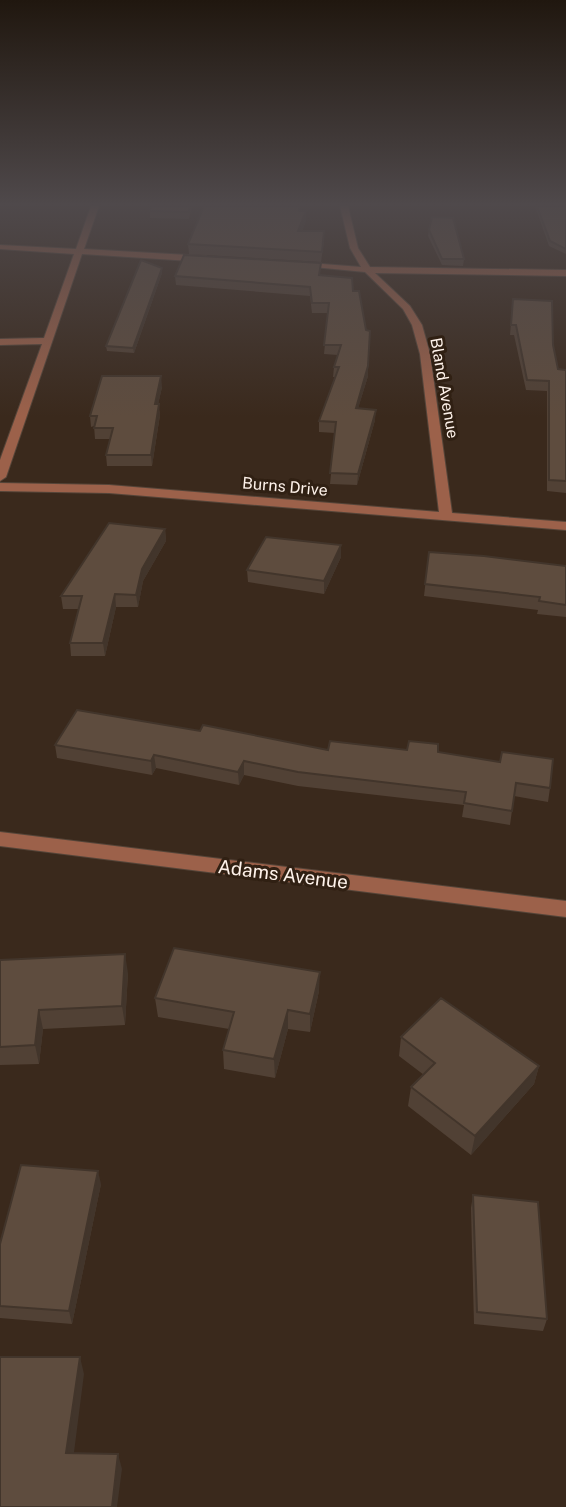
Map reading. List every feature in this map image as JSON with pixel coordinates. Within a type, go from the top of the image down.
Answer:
[{"type":"street","points":[[0,477],[69,276]]},
{"type":"street","name":"Bland Avenue","points":[[374,276],[407,308],[417,325],[427,368],[446,516]]},
{"type":"street","points":[[0,342],[46,341]]},
{"type":"street","name":"Burns Drive","points":[[0,487],[109,489],[566,526]]},
{"type":"street","name":"Adams Avenue","points":[[0,839],[566,909]]},
{"type":"building","points":[[134,276],[159,276],[133,348],[106,346]]},
{"type":"building","points":[[179,276],[352,278],[353,291],[359,291],[366,330],[370,331],[368,366],[356,408],[376,410],[358,474],[330,473],[336,422],[319,421],[339,367],[334,367],[341,345],[324,345],[329,303],[312,303],[310,287]]},
{"type":"building","points":[[513,299],[552,301],[553,345],[558,369],[566,370],[566,481],[549,480],[549,381],[527,380],[516,325],[511,325]]},
{"type":"building","points":[[102,376],[161,376],[155,404],[159,404],[151,455],[106,455],[113,428],[94,428],[97,416],[90,416]]},
{"type":"building","points":[[109,523],[165,529],[142,569],[136,595],[115,594],[103,643],[70,643],[82,596],[61,596]]},
{"type":"building","points":[[266,537],[341,545],[324,581],[247,570]]},
{"type":"building","points":[[429,552],[566,566],[566,605],[539,601],[540,597],[425,584]]},
{"type":"building","points":[[77,710],[200,731],[203,725],[328,750],[330,741],[407,750],[409,741],[438,744],[438,752],[500,762],[502,752],[553,759],[550,788],[516,783],[512,811],[464,803],[466,792],[298,772],[244,761],[238,772],[154,755],[151,761],[55,745]]},
{"type":"building","points":[[174,948],[320,972],[310,1014],[288,1010],[274,1059],[223,1050],[234,1012],[155,998]]},
{"type":"building","points":[[125,954],[122,1006],[39,1010],[35,1045],[0,1047],[0,960]]},
{"type":"building","points":[[441,998],[539,1066],[475,1136],[411,1087],[435,1063],[401,1037]]},
{"type":"building","points":[[21,1165],[98,1171],[69,1311],[0,1306],[0,1244]]},
{"type":"building","points":[[473,1195],[538,1202],[547,1319],[477,1312]]},
{"type":"building","points":[[0,1357],[80,1357],[66,1453],[118,1454],[112,1507],[0,1507]]}]
